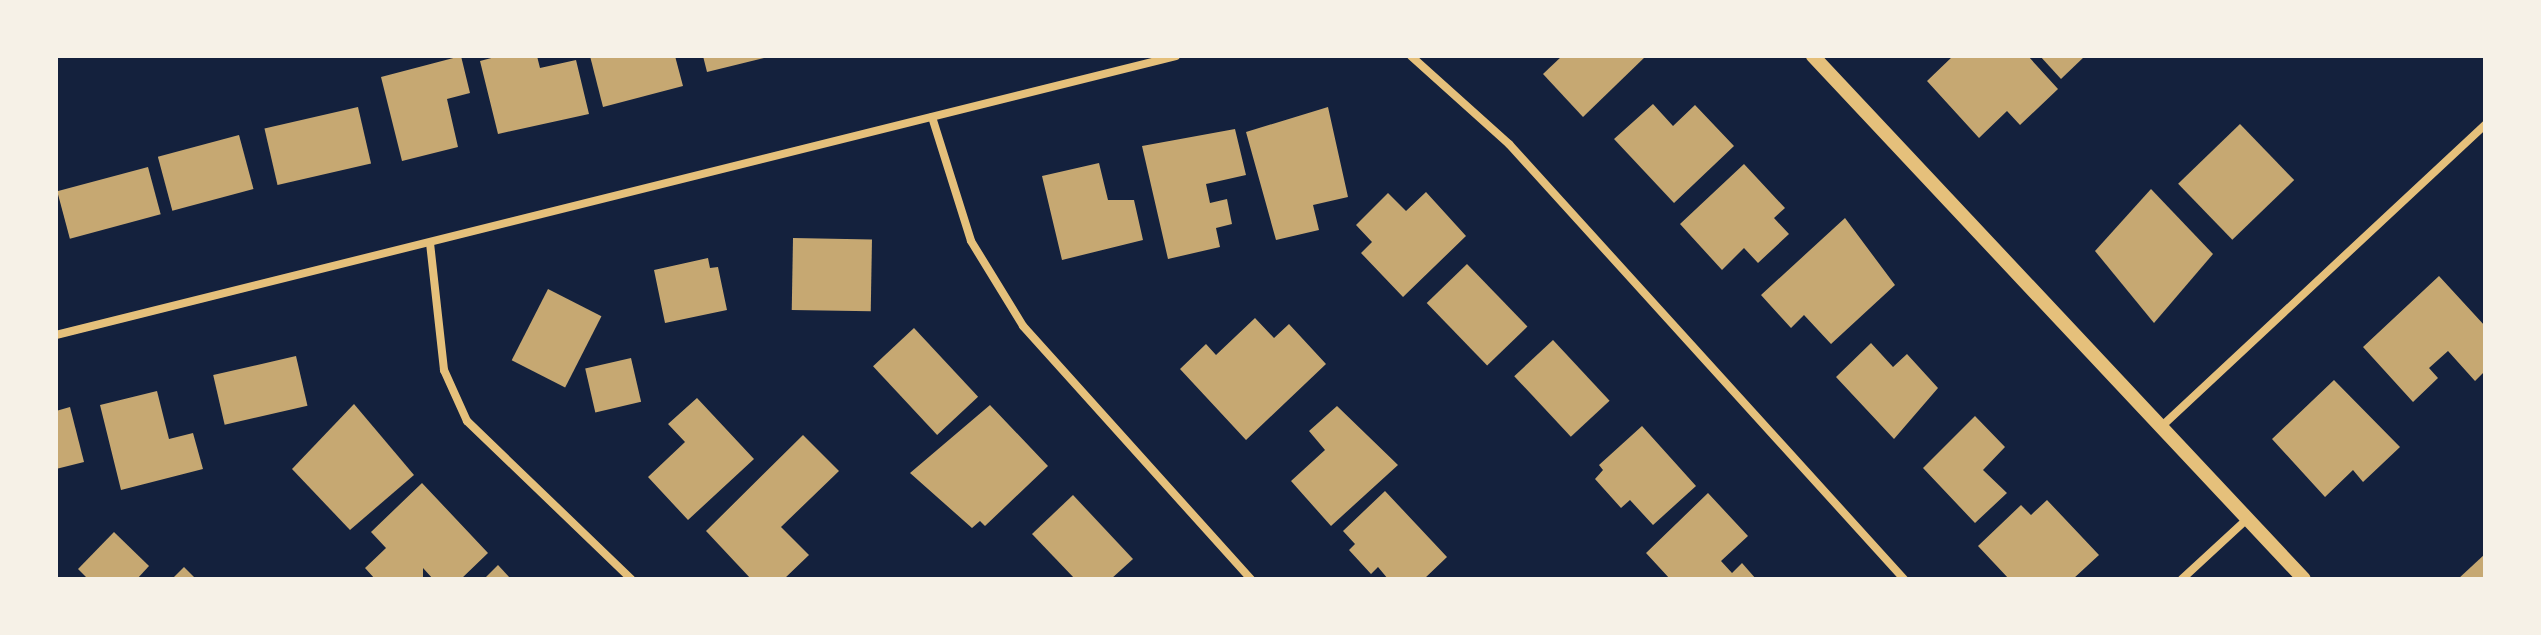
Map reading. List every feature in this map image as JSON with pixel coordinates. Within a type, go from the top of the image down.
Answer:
[{"type":"street","points":[[56,335],[1176,56]]},
{"type":"street","points":[[1411,56],[1509,144],[1904,579]]},
{"type":"street","points":[[1815,57],[2304,579]]},
{"type":"street","points":[[932,117],[971,241],[1023,326],[1251,579]]},
{"type":"street","points":[[2162,426],[2485,125]]},
{"type":"street","points":[[430,243],[444,370],[467,421],[631,579]]},
{"type":"street","points":[[2182,579],[2247,519]]},
{"type":"building","points":[[461,56],[470,93],[447,99],[458,147],[402,161],[381,77]]},
{"type":"building","points":[[499,56],[537,56],[540,68],[576,60],[589,114],[498,134],[480,61]]},
{"type":"building","points":[[590,56],[675,56],[683,86],[603,107]]},
{"type":"building","points":[[703,56],[768,56],[768,57],[707,72]]},
{"type":"building","points":[[1562,56],[1646,56],[1583,117],[1543,74]]},
{"type":"building","points":[[1953,56],[2028,56],[2058,89],[2020,125],[2007,111],[1979,138],[1927,81]]},
{"type":"building","points":[[2040,56],[2085,56],[2061,79]]},
{"type":"building","points":[[1653,104],[1673,126],[1695,105],[1734,146],[1674,203],[1614,139]]},
{"type":"building","points":[[358,107],[371,164],[278,185],[264,129]]},
{"type":"building","points":[[1328,107],[1348,197],[1313,205],[1319,230],[1276,240],[1246,132]]},
{"type":"building","points":[[2240,124],[2294,180],[2232,240],[2178,184]]},
{"type":"building","points":[[1235,129],[1246,175],[1206,184],[1210,203],[1227,199],[1232,224],[1216,228],[1220,247],[1168,259],[1142,146]]},
{"type":"building","points":[[239,135],[253,189],[172,211],[158,157]]},
{"type":"building","points":[[1099,163],[1108,200],[1134,200],[1143,240],[1062,260],[1042,176]]},
{"type":"building","points":[[1744,164],[1785,208],[1774,218],[1789,234],[1758,263],[1744,248],[1722,270],[1680,224]]},
{"type":"building","points":[[148,167],[161,214],[70,239],[57,191]]},
{"type":"building","points":[[2151,189],[2213,254],[2154,323],[2095,251]]},
{"type":"building","points":[[1426,192],[1466,236],[1403,297],[1361,253],[1372,242],[1356,225],[1388,193],[1406,211]]},
{"type":"building","points":[[1845,218],[1895,285],[1831,344],[1804,315],[1791,328],[1761,295]]},
{"type":"building","points":[[793,238],[872,239],[871,311],[792,310]]},
{"type":"building","points":[[708,258],[710,268],[718,267],[727,310],[665,323],[654,270]]},
{"type":"building","points":[[1467,264],[1527,327],[1487,365],[1427,303]]},
{"type":"building","points":[[2439,276],[2485,326],[2485,371],[2475,381],[2448,351],[2429,368],[2438,378],[2413,402],[2363,347]]},
{"type":"building","points":[[548,289],[601,316],[565,388],[512,360]]},
{"type":"building","points":[[1255,318],[1274,338],[1289,324],[1326,364],[1246,440],[1180,369],[1206,344],[1216,355]]},
{"type":"building","points":[[914,328],[978,397],[937,435],[873,366]]},
{"type":"building","points":[[1553,340],[1610,401],[1571,437],[1514,376]]},
{"type":"building","points":[[1871,343],[1893,367],[1907,354],[1938,388],[1894,439],[1836,377]]},
{"type":"building","points":[[296,356],[307,406],[225,425],[213,375]]},
{"type":"building","points":[[631,358],[641,402],[595,412],[585,369]]},
{"type":"building","points":[[2334,380],[2400,447],[2363,482],[2353,470],[2325,497],[2272,439]]},
{"type":"building","points":[[157,391],[169,439],[193,433],[203,469],[121,490],[100,405]]},
{"type":"building","points":[[697,398],[754,459],[688,520],[648,477],[685,442],[668,424]]},
{"type":"building","points":[[354,404],[414,475],[350,530],[292,469]]},
{"type":"building","points":[[990,405],[1048,466],[985,526],[980,521],[972,528],[910,473]]},
{"type":"building","points":[[1337,406],[1398,465],[1331,526],[1291,481],[1325,450],[1309,431]]},
{"type":"building","points":[[70,407],[84,462],[56,469],[56,411]]},
{"type":"building","points":[[1975,416],[2005,447],[1983,470],[2007,493],[1975,523],[1923,468]]},
{"type":"building","points":[[1642,426],[1696,486],[1653,525],[1630,500],[1621,508],[1595,479],[1603,470],[1599,465]]},
{"type":"building","points":[[803,435],[839,471],[781,527],[809,555],[784,579],[751,579],[706,531]]},
{"type":"building","points":[[422,483],[488,553],[461,579],[433,579],[423,568],[423,579],[375,579],[365,568],[386,548],[371,532]]},
{"type":"building","points":[[1385,491],[1447,557],[1424,579],[1388,579],[1378,567],[1371,574],[1349,550],[1355,544],[1343,531]]},
{"type":"building","points":[[1708,493],[1748,536],[1721,561],[1732,573],[1742,563],[1756,579],[1670,579],[1646,553]]},
{"type":"building","points":[[1073,495],[1133,559],[1111,579],[1075,579],[1032,534]]},
{"type":"building","points":[[2047,500],[2099,555],[2073,579],[2009,579],[1978,546],[2021,505],[2031,515]]},
{"type":"building","points":[[114,532],[149,566],[137,579],[88,579],[78,569]]},
{"type":"building","points":[[2485,554],[2485,579],[2458,579]]},
{"type":"building","points":[[498,565],[511,579],[484,579]]},
{"type":"building","points":[[184,567],[196,579],[172,579]]}]
